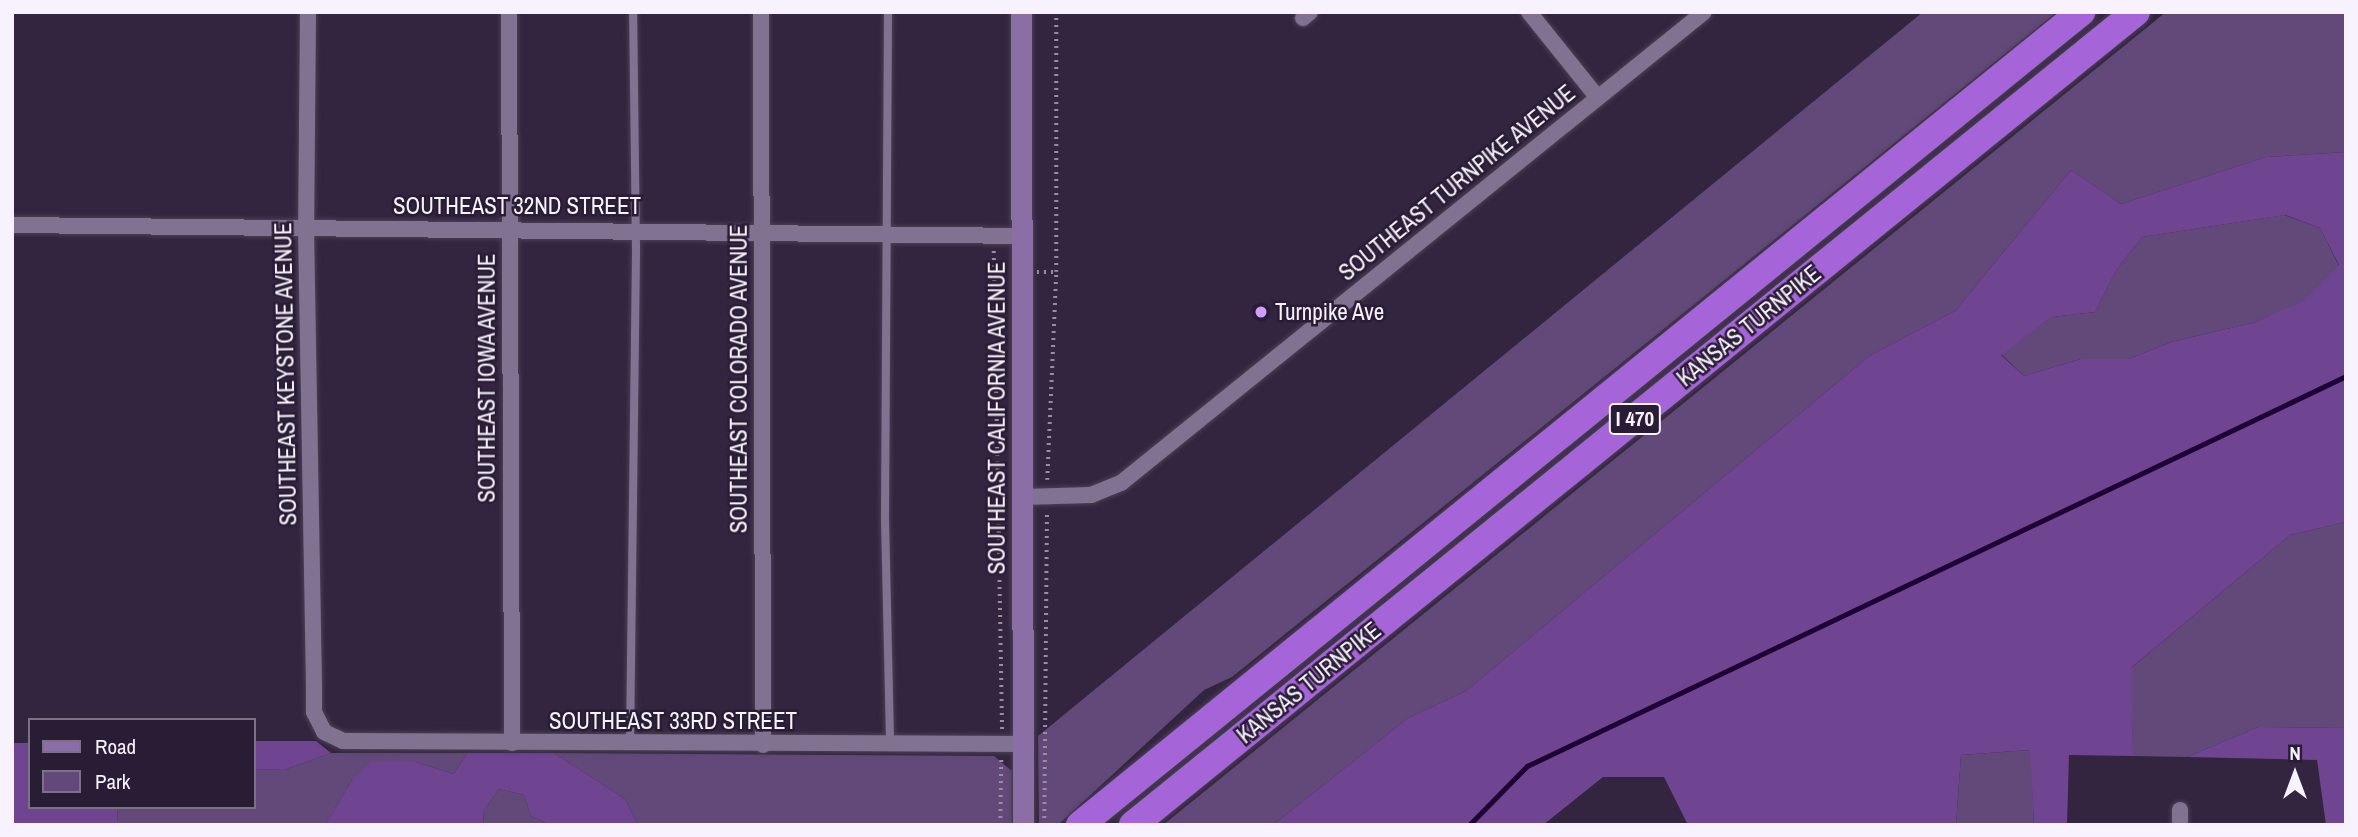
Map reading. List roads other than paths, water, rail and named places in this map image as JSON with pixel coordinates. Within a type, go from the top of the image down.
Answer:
[{"type":"highway","name":"KANSAS TURNPIKE","points":[[1080,825],[2081,12]]},
{"type":"highway","name":"KANSAS TURNPIKE","points":[[1133,825],[2136,12]]},
{"type":"main road","name":"SOUTHEAST CALIFORNIA AVENUE","points":[[1021,12],[1023,825]]},
{"type":"street","name":"SOUTHEAST KEYSTONE AVENUE","points":[[308,12],[306,228],[314,712],[324,732]]},
{"type":"street","name":"SOUTHEAST IOWA AVENUE","points":[[509,12],[512,743]]},
{"type":"street","name":"SOUTHEAST COLORADO AVENUE","points":[[761,12],[763,745]]},
{"type":"street","points":[[1529,12],[1598,98]]},
{"type":"street","name":"SOUTHEAST TURNPIKE AVENUE","points":[[1023,497],[1091,495],[1121,483],[1704,12]]},
{"type":"street","name":"SOUTHEAST 32ND STREET","points":[[12,225],[509,228],[1022,236]]},
{"type":"street","name":"SOUTHEAST 33RD STREET","points":[[324,732],[344,741],[763,745],[1023,744]]},
{"type":"lane","points":[[630,744],[636,230],[634,12]]},
{"type":"lane","points":[[888,12],[885,519],[890,745]]},
{"type":"waterway","points":[[1469,825],[1527,766],[2346,376]]},
{"type":"place","name":"Turnpike Ave","points":[[1261,312]]}]
